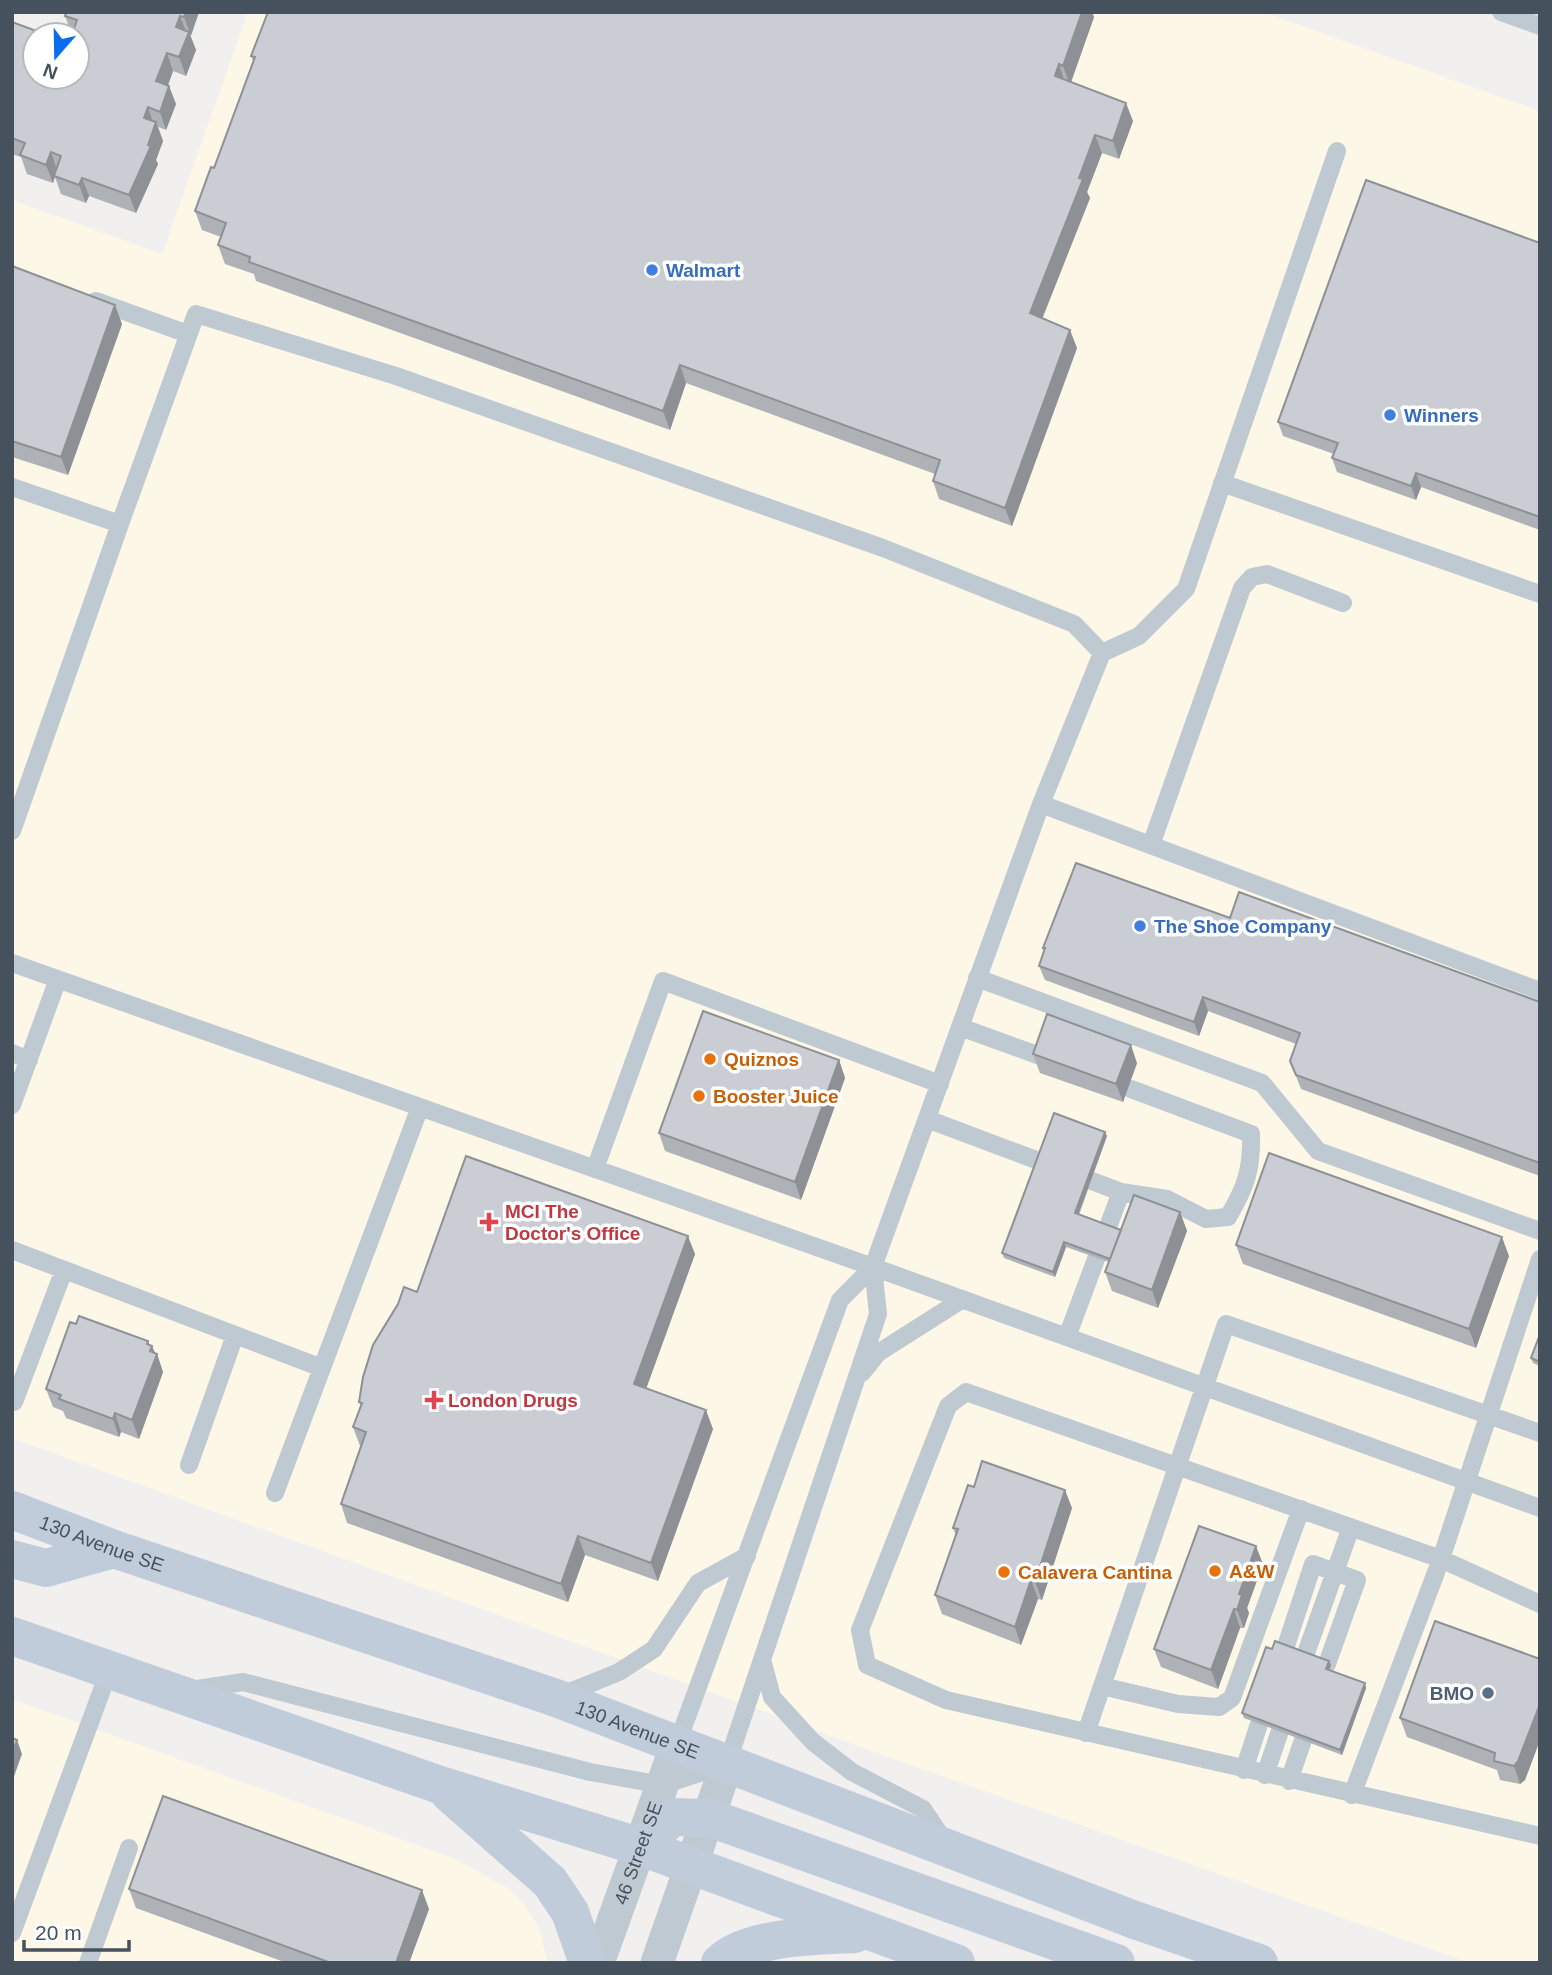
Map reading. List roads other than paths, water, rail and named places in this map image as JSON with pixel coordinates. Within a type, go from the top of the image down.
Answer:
[{"type":"main road","name":"130 Avenue SE","points":[[12,1510],[114,1549],[556,1698],[1132,1919],[1259,1963]]},
{"type":"main road","points":[[12,1559],[46,1568],[114,1549]]},
{"type":"main road","points":[[12,1636],[440,1785],[641,1847],[956,1963]]},
{"type":"main road","points":[[440,1785],[550,1882],[570,1912],[588,1963]]},
{"type":"main road","points":[[641,1847],[672,1817],[710,1818],[1116,1963]]},
{"type":"main road","points":[[720,1963],[728,1954],[787,1937],[872,1933]]},
{"type":"street","name":"46 Street SE","points":[[598,1963],[677,1744]]},
{"type":"street","points":[[657,1963],[693,1867],[727,1764]]},
{"type":"lane","points":[[1501,12],[1540,26]]},
{"type":"lane","points":[[677,1744],[840,1300],[873,1267],[1041,804],[1102,653],[1139,636],[1186,589],[1337,150]]},
{"type":"lane","points":[[75,293],[188,334]]},
{"type":"lane","points":[[12,831],[196,314],[422,385],[883,548],[1073,624],[1102,653]]},
{"type":"lane","points":[[1222,483],[1540,594]]},
{"type":"lane","points":[[12,487],[120,524]]},
{"type":"lane","points":[[1151,845],[1242,588],[1252,577],[1267,574],[1343,603]]},
{"type":"lane","points":[[1041,804],[1540,990]]},
{"type":"lane","points":[[12,963],[963,1299],[1540,1508]]},
{"type":"lane","points":[[977,978],[1262,1083],[1318,1151],[1540,1231]]},
{"type":"lane","points":[[12,1105],[21,1056],[58,979]]},
{"type":"lane","points":[[595,1168],[663,981],[940,1084]]},
{"type":"lane","points":[[960,1027],[1040,1056]]},
{"type":"lane","points":[[927,1119],[1121,1192],[1167,1199],[1206,1219],[1228,1217],[1246,1188],[1252,1157],[1251,1134],[1131,1089]]},
{"type":"lane","points":[[275,1493],[420,1107]]},
{"type":"lane","points":[[1067,1337],[1121,1192]]},
{"type":"lane","points":[[12,1250],[322,1368]]},
{"type":"lane","points":[[1352,1795],[1441,1559],[1540,1259]]},
{"type":"lane","points":[[175,1692],[243,1682],[590,1772],[663,1785],[727,1764],[878,1314],[873,1267]]},
{"type":"lane","points":[[14,1402],[64,1270]]},
{"type":"lane","points":[[852,1387],[878,1353],[963,1299]]},
{"type":"lane","points":[[1086,1733],[1226,1324],[1540,1433]]},
{"type":"lane","points":[[189,1465],[235,1335]]},
{"type":"lane","points":[[1540,1604],[1441,1559],[966,1392],[948,1406],[860,1630],[867,1665],[946,1700],[1289,1781],[1540,1836]]},
{"type":"lane","points":[[1102,1686],[1178,1704],[1219,1707],[1232,1698],[1301,1509]]},
{"type":"lane","points":[[1306,1656],[1351,1527]]},
{"type":"lane","points":[[556,1698],[619,1672],[654,1649],[698,1583],[747,1556]]},
{"type":"lane","points":[[1285,1649],[1313,1564],[1357,1580],[1327,1664]]},
{"type":"lane","points":[[763,1663],[772,1697],[813,1742],[852,1772],[923,1809],[949,1848]]},
{"type":"lane","points":[[12,1933],[109,1671]]},
{"type":"lane","points":[[1244,1770],[1259,1724]]},
{"type":"lane","points":[[1265,1775],[1280,1731]]},
{"type":"lane","points":[[1289,1781],[1303,1740]]},
{"type":"lane","points":[[88,1963],[129,1848]]},
{"type":"place","name":"Walmart","points":[[652,270]]},
{"type":"place","name":"Winners","points":[[1390,415]]},
{"type":"place","name":"The Shoe Company","points":[[1140,926]]},
{"type":"place","name":"Quiznos","points":[[710,1059]]},
{"type":"place","name":"Booster Juice","points":[[699,1096]]},
{"type":"place","name":"MCI The Doctor's Office","points":[[489,1222]]},
{"type":"place","name":"London Drugs","points":[[434,1400]]},
{"type":"place","name":"A&W","points":[[1215,1571]]},
{"type":"place","name":"Calavera Cantina","points":[[1004,1572]]},
{"type":"place","name":"BMO","points":[[1488,1693]]}]
